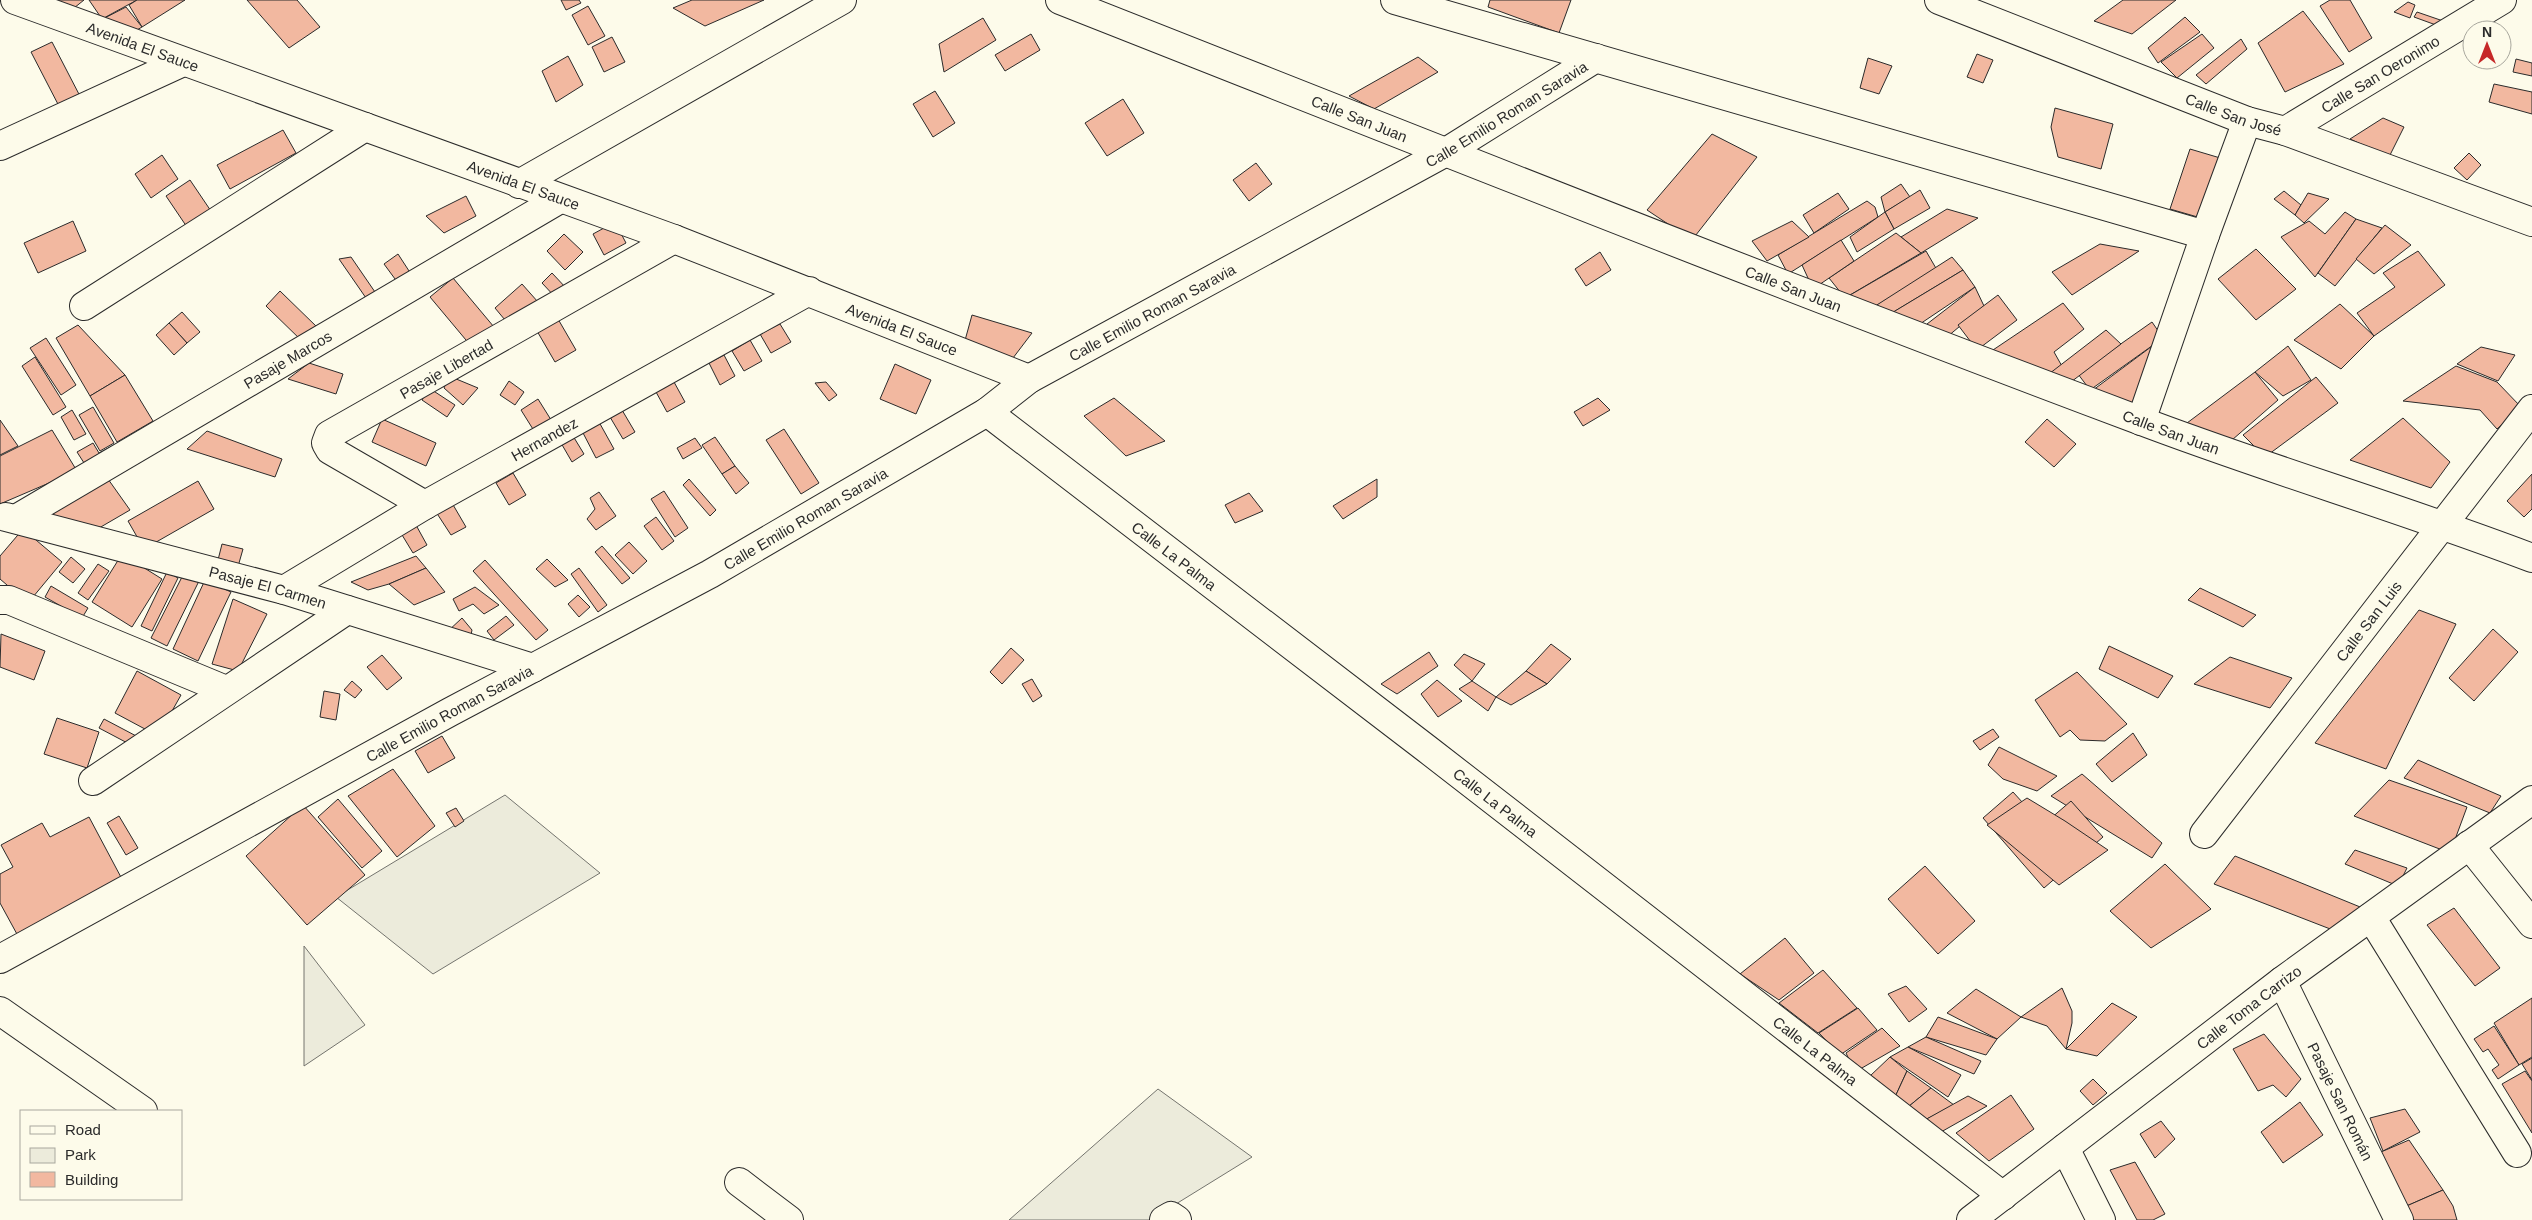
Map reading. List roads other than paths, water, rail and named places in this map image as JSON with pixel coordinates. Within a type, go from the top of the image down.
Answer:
[{"type":"street","name":"Avenida El Sauce","points":[[15,0],[183,62],[240,80],[519,184],[674,239],[1029,379]]},
{"type":"street","points":[[519,184],[842,0]]},
{"type":"street","name":"Calle San Juan","points":[[1060,0],[1446,152],[2141,421],[2442,524],[2532,558]]},
{"type":"street","points":[[1395,0],[2205,236]]},
{"type":"street","name":"Calle San José","points":[[1939,0],[2247,120],[2285,130],[2532,222]]},
{"type":"street","name":"Calle San Oeronimo","points":[[2285,130],[2502,0]]},
{"type":"street","name":"Calle Emilio Roman Saravia","points":[[0,960],[533,668],[710,574],[987,412],[1029,379],[1446,152],[1596,58]]},
{"type":"street","points":[[0,146],[183,62]]},
{"type":"street","points":[[2141,421],[2247,120]]},
{"type":"street","points":[[84,306],[365,127]]},
{"type":"street","name":"Pasaje Marcos","points":[[8,517],[560,199]]},
{"type":"street","name":"Pasaje Libertad","points":[[425,505],[330,450],[326,443],[329,434],[674,239]]},
{"type":"street","name":"Hernandez","points":[[284,590],[425,505],[809,291]]},
{"type":"street","name":"Calle San Luis","points":[[2204,834],[2532,409]]},
{"type":"street","name":"Calle La Palma","points":[[987,412],[1427,749],[2003,1196]]},
{"type":"street","name":"Pasaje El Carmen","points":[[8,517],[284,590],[533,668]]},
{"type":"street","points":[[0,600],[9,600],[226,690]]},
{"type":"street","points":[[93,781],[226,690],[348,610]]},
{"type":"street","name":"Calle Toma Carrizo","points":[[1971,1220],[2282,981],[2532,800]]},
{"type":"street","points":[[2469,846],[2532,924]]},
{"type":"street","points":[[2371,917],[2517,1153]]},
{"type":"street","name":"Pasaje San Román","points":[[2282,981],[2399,1220]]},
{"type":"street","points":[[0,1011],[141,1110]]},
{"type":"street","points":[[2065,1148],[2101,1220]]},
{"type":"street","points":[[739,1182],[789,1220]]}]
